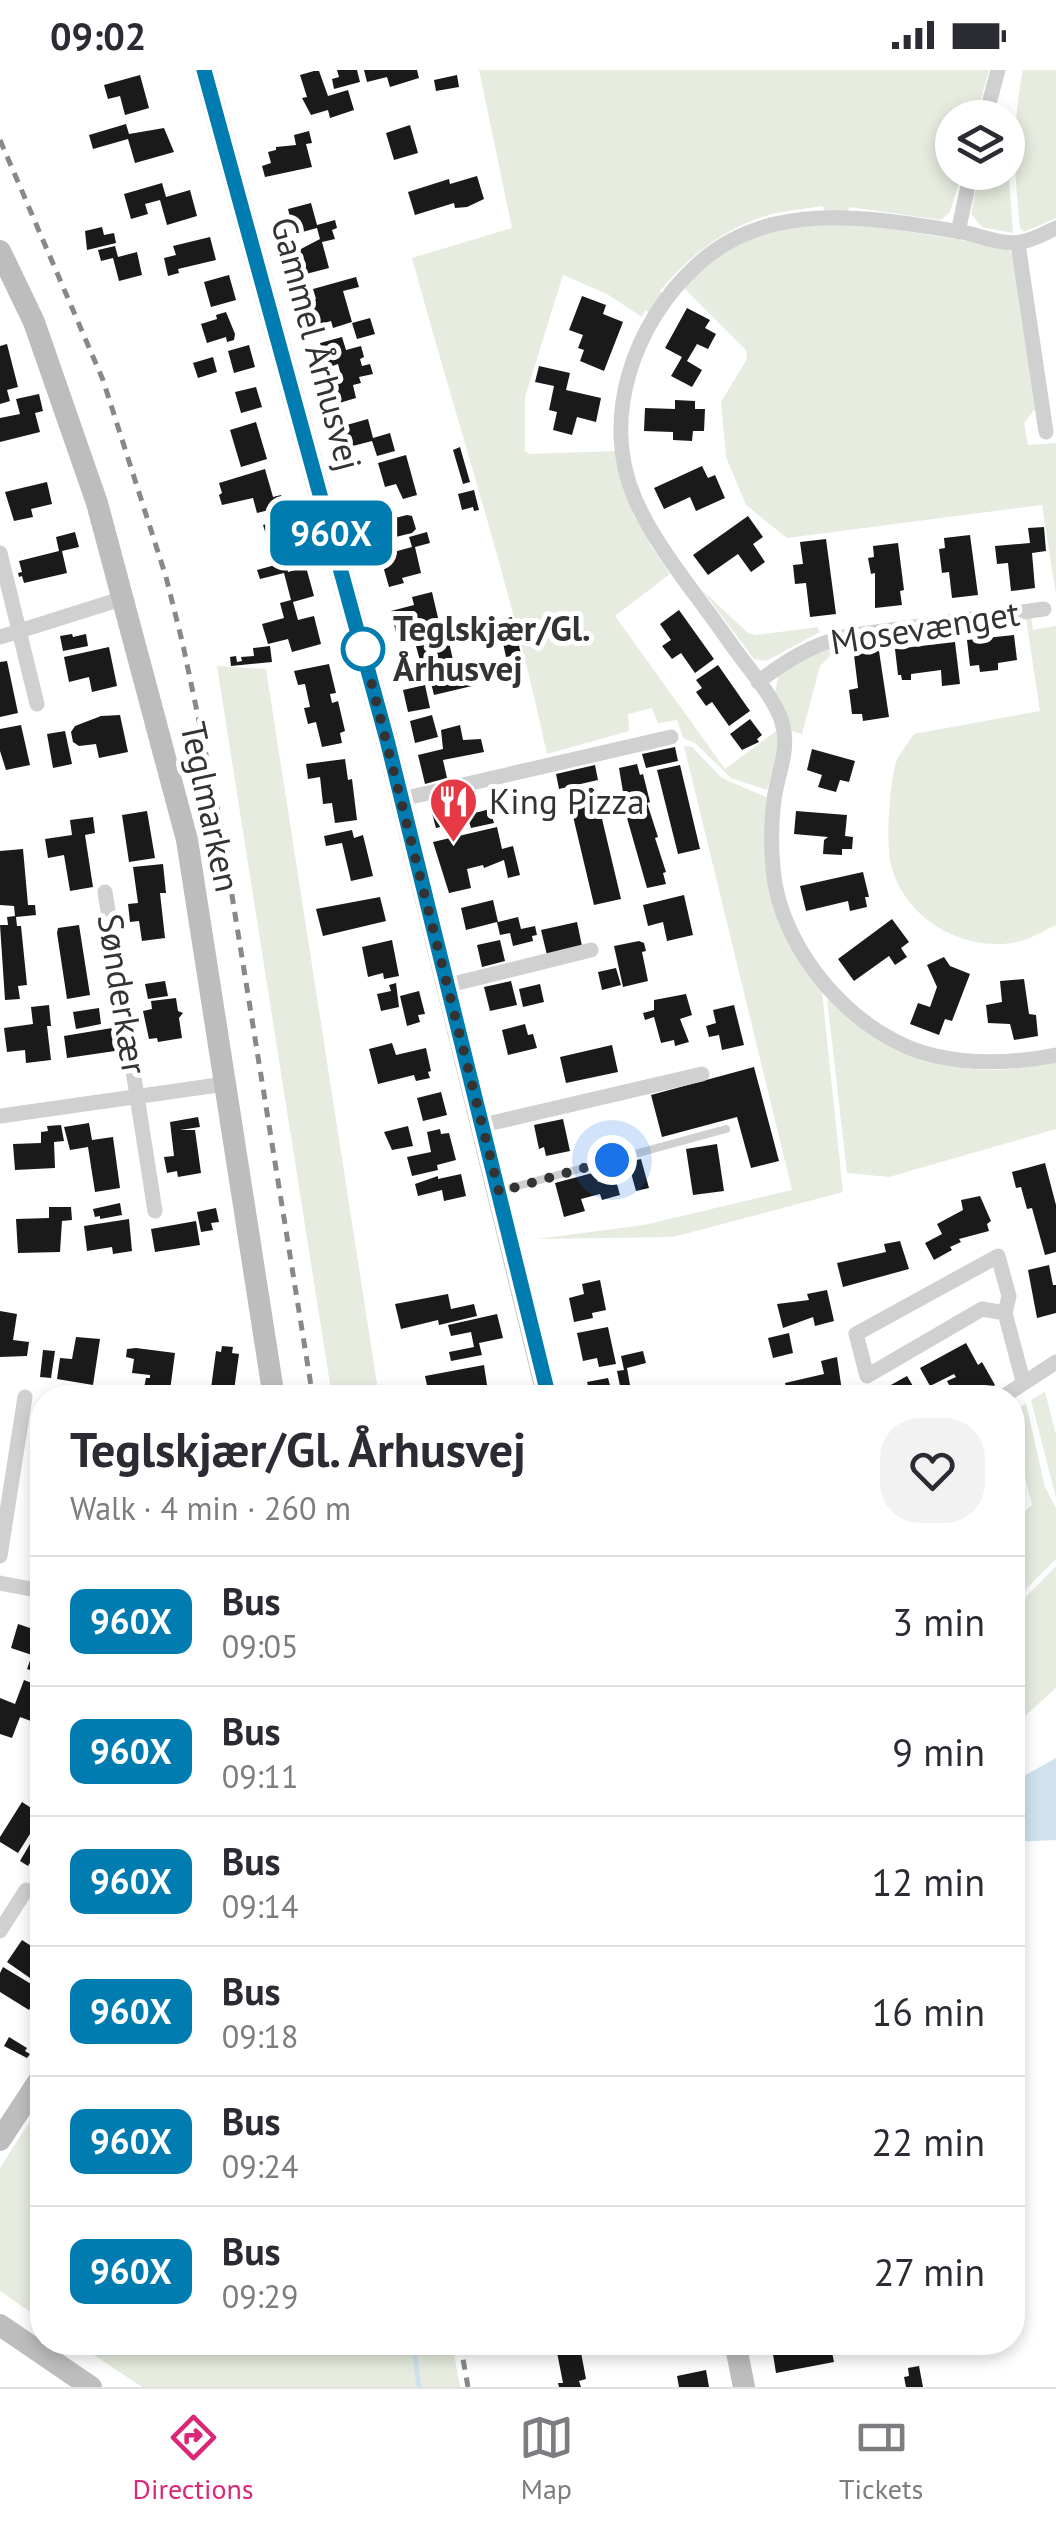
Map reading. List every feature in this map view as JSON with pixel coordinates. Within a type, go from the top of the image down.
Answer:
[{"type":"street","name":"Gammel Århusvej","points":[[204,70],[402,799],[545,1385]]},
{"type":"street","points":[[990,100],[998,70]]},
{"type":"street","points":[[958,232],[967,190]]},
{"type":"street","points":[[1056,228],[1018,244],[848,216],[822,216],[740,235],[698,263],[665,297],[640,339],[625,388],[621,422],[623,461],[635,498],[655,534],[780,716],[786,759],[773,812],[773,872],[780,904],[800,951],[825,986],[857,1016],[895,1040],[933,1056],[1023,1062],[1056,1055]]},
{"type":"street","points":[[1018,244],[1046,432]]},
{"type":"street","name":"Teglmarken","points":[[0,251],[34,322],[96,503],[187,840],[272,1385]]},
{"type":"street","points":[[0,553],[38,704]]},
{"type":"street","points":[[0,636],[124,598]]},
{"type":"street","name":"Mosevænget","points":[[758,682],[792,656],[820,643],[1044,609]]},
{"type":"street","points":[[402,799],[671,736]]},
{"type":"street","name":"Sønderkær","points":[[105,892],[155,1211]]},
{"type":"street","points":[[449,986],[591,950]]},
{"type":"street","points":[[483,1125],[702,1074]]},
{"type":"street","name":"Sønderkær","points":[[0,1116],[225,1084]]},
{"type":"street","points":[[1005,1313],[982,1308],[867,1376],[856,1334],[998,1256],[1009,1296],[1005,1313],[1023,1380]]},
{"type":"street","points":[[1017,1385],[1056,1362]]},
{"type":"street","points":[[0,1556],[25,1397]]},
{"type":"street","points":[[0,1582],[30,1588]]},
{"type":"street","points":[[0,1931],[26,1890]]},
{"type":"street","points":[[0,2140],[30,2096]]},
{"type":"street","points":[[0,2326],[30,2346]]},
{"type":"street","points":[[43,2355],[91,2387]]},
{"type":"street","points":[[738,2355],[744,2387]]},
{"type":"lane","points":[[499,1192],[726,1129]]},
{"type":"shaded area","points":[[479,70],[989,70],[981,100],[935,100],[935,190],[957,190],[950,212],[941,220],[849,207],[848,212],[824,211],[823,206],[753,220],[695,255],[660,291],[663,294],[650,313],[645,310],[642,317],[607,294],[563,275],[525,397],[525,451],[529,454],[616,451],[636,520],[640,518],[653,540],[649,543],[670,574],[615,616],[725,769],[776,731],[779,750],[767,790],[731,778],[695,743],[683,738],[677,720],[658,723],[652,708],[628,714],[629,731],[547,754],[500,567],[412,258],[512,228]]},
{"type":"shaded area","points":[[1023,70],[1056,70],[1056,218],[1024,232],[1020,228],[1016,190],[1025,190],[1025,100],[1018,100]]},
{"type":"shaded area","points":[[976,190],[1010,190],[1013,233],[982,227],[971,214]]},
{"type":"shaded area","points":[[847,222],[1010,251],[1016,263],[1035,409],[1024,423],[1028,445],[1056,443],[1056,595],[1042,505],[787,538],[746,505],[726,457],[721,402],[747,359],[746,350],[682,286],[720,254],[758,236]]},
{"type":"shaded area","points":[[703,591],[748,633],[818,627],[820,632],[766,661],[754,659]]},
{"type":"shaded area","points":[[1031,616],[1033,630],[1056,626],[1056,925],[1021,941],[978,942],[939,928],[907,899],[896,881],[889,851],[892,780],[897,760],[914,734],[1040,711],[1026,618]]},
{"type":"shaded area","points":[[842,644],[820,666],[802,734],[791,731],[775,693],[779,673]]},
{"type":"shaded area","points":[[217,666],[266,669],[377,1385],[330,1385]]},
{"type":"shaded area","points":[[684,746],[692,747],[722,778],[768,798],[765,835],[771,890],[792,940],[788,943],[822,992],[843,1192],[673,1237],[537,1239],[644,1225],[792,1190]]},
{"type":"shaded area","points":[[827,998],[874,1032],[956,1066],[1004,1069],[1056,1061],[1056,1129],[889,1177],[847,1173]]},
{"type":"shaded area","points":[[1045,1392],[1056,1434],[1056,1498],[1031,1400]]},
{"type":"shaded area","points":[[1025,1404],[1045,1487],[1056,1508],[1056,1559],[1025,1590],[1025,1511],[1032,1505],[1025,1477]]},
{"type":"shaded area","points":[[1056,1566],[1056,1688],[1025,1716],[1025,1598]]},
{"type":"shaded area","points":[[30,2121],[30,2312],[0,2291],[0,2168]]},
{"type":"shaded area","points":[[94,2355],[454,2355],[460,2387],[142,2387]]},
{"type":"water","points":[[1056,1758],[1056,1840],[1025,1841],[1025,1775]]},
{"type":"building","points":[[337,70],[357,70],[360,82],[334,89],[332,79],[339,77]]},
{"type":"building","points":[[364,70],[417,70],[419,78],[390,87],[387,77],[367,82]]},
{"type":"building","points":[[319,71],[328,96],[348,90],[354,110],[330,118],[328,110],[311,115],[302,98],[307,97],[300,75]]},
{"type":"building","points":[[140,75],[149,108],[125,115],[120,96],[108,99],[104,85]]},
{"type":"building","points":[[457,75],[459,87],[436,91],[434,80]]},
{"type":"building","points":[[126,124],[129,134],[164,128],[174,152],[135,163],[128,139],[93,149],[89,135]]},
{"type":"building","points":[[410,125],[418,153],[394,160],[386,133]]},
{"type":"building","points":[[309,131],[312,143],[306,144],[312,167],[265,177],[262,166],[271,163],[268,152],[296,145],[294,135]]},
{"type":"building","points":[[477,176],[484,199],[467,207],[455,208],[454,203],[415,215],[408,192],[449,179],[450,184]]},
{"type":"building","points":[[162,183],[166,197],[190,190],[197,216],[167,225],[160,200],[145,204],[148,214],[131,219],[124,194]]},
{"type":"building","points":[[311,203],[317,225],[335,220],[337,228],[332,230],[335,239],[322,242],[329,268],[306,274],[299,250],[320,239],[317,228],[284,237],[280,224],[291,221],[288,209]]},
{"type":"building","points":[[102,227],[104,235],[114,233],[116,243],[87,250],[85,231]]},
{"type":"building","points":[[210,237],[216,260],[178,269],[179,273],[168,276],[164,258],[176,255],[173,246]]},
{"type":"building","points":[[115,246],[118,257],[137,252],[142,275],[119,281],[113,258],[101,261],[98,250]]},
{"type":"building","points":[[229,275],[236,300],[211,307],[204,282]]},
{"type":"building","points":[[356,277],[359,287],[343,291],[352,322],[333,328],[331,321],[318,325],[311,300],[316,299],[313,289]]},
{"type":"building","points":[[582,296],[606,305],[603,314],[623,322],[604,371],[580,361],[584,350],[578,348],[583,335],[569,330]]},
{"type":"building","points":[[687,308],[710,320],[705,328],[716,334],[708,349],[697,344],[687,361],[702,370],[692,387],[671,376],[682,357],[665,348]]},
{"type":"building","points":[[226,312],[234,340],[227,342],[226,337],[207,343],[201,324]]},
{"type":"building","points":[[370,318],[375,334],[357,339],[352,323]]},
{"type":"building","points":[[342,337],[346,350],[361,346],[362,366],[370,364],[373,374],[359,377],[361,383],[353,385],[356,398],[336,404],[330,383],[342,379],[338,364],[327,368],[320,343]]},
{"type":"building","points":[[7,344],[18,387],[7,390],[10,401],[0,404],[0,346]]},
{"type":"building","points":[[249,345],[255,367],[234,373],[228,351]]},
{"type":"building","points":[[213,357],[217,372],[198,378],[193,363]]},
{"type":"building","points":[[539,366],[570,373],[566,390],[601,398],[596,422],[577,417],[572,435],[553,430],[557,412],[549,410],[554,386],[535,382]]},
{"type":"building","points":[[256,387],[262,407],[241,413],[235,392]]},
{"type":"building","points":[[39,394],[43,411],[35,413],[40,432],[0,442],[0,418],[20,414],[16,399]]},
{"type":"building","points":[[675,400],[695,401],[695,409],[705,409],[704,431],[693,431],[692,441],[673,440],[673,432],[644,431],[645,408],[675,409]]},
{"type":"building","points":[[368,419],[373,438],[390,433],[395,451],[377,456],[372,441],[349,447],[343,426]]},
{"type":"building","points":[[256,422],[267,459],[241,467],[230,430]]},
{"type":"building","points":[[460,447],[470,482],[463,484],[453,450]]},
{"type":"building","points":[[406,455],[417,495],[403,499],[396,484],[385,487],[378,463]]},
{"type":"building","points":[[702,466],[708,478],[715,475],[725,498],[696,511],[690,497],[664,509],[654,488]]},
{"type":"building","points":[[265,469],[273,497],[281,495],[286,511],[292,509],[295,518],[289,527],[295,547],[290,548],[292,555],[274,560],[263,525],[270,523],[268,515],[274,514],[273,509],[257,513],[253,498],[222,505],[219,495],[219,483]]},
{"type":"building","points":[[47,482],[52,504],[31,509],[33,517],[14,521],[5,492]]},
{"type":"building","points":[[474,490],[479,510],[462,510],[458,494]]},
{"type":"building","points":[[412,516],[416,529],[412,533],[371,543],[367,525]]},
{"type":"building","points":[[748,516],[763,537],[753,544],[765,562],[751,572],[738,554],[708,575],[693,555]]},
{"type":"building","points":[[1044,527],[1046,551],[1032,553],[1035,588],[1011,591],[1008,563],[997,564],[995,546],[1030,543],[1028,528]]},
{"type":"building","points":[[75,532],[79,547],[62,551],[67,573],[24,583],[18,573],[22,572],[19,561],[59,551],[56,537]]},
{"type":"building","points":[[427,532],[430,543],[415,547],[421,573],[402,578],[404,583],[389,587],[383,566],[392,564],[390,553],[412,547],[409,537]]},
{"type":"building","points":[[970,535],[978,595],[952,598],[949,572],[942,573],[939,549],[945,548],[944,538]]},
{"type":"building","points":[[826,539],[836,614],[810,617],[806,583],[795,584],[793,565],[803,564],[800,542]]},
{"type":"building","points":[[898,543],[902,605],[875,608],[875,573],[871,574],[868,558],[874,557],[873,546]]},
{"type":"building","points":[[286,562],[288,572],[306,567],[314,596],[293,602],[298,620],[314,616],[321,644],[292,652],[288,639],[268,644],[262,624],[284,618],[280,603],[291,600],[284,573],[260,579],[257,570]]},
{"type":"building","points":[[432,592],[439,622],[396,633],[391,611],[414,605],[412,597]]},
{"type":"building","points":[[679,610],[714,659],[695,673],[681,653],[672,659],[662,646],[671,640],[660,624]]},
{"type":"building","points":[[512,617],[521,654],[506,657],[498,620]]},
{"type":"building","points":[[86,634],[88,646],[63,651],[60,636]]},
{"type":"building","points":[[1014,635],[1017,660],[998,663],[998,670],[980,672],[979,665],[970,666],[967,640]]},
{"type":"building","points":[[448,638],[453,660],[422,668],[416,646]]},
{"type":"building","points":[[955,642],[960,684],[942,686],[941,670],[911,674],[911,680],[902,680],[898,675],[895,649]]},
{"type":"building","points":[[270,646],[272,662],[231,666],[230,657],[242,661],[241,657],[254,656],[253,648]]},
{"type":"building","points":[[109,647],[117,686],[92,692],[89,677],[69,682],[64,657]]},
{"type":"building","points":[[879,651],[889,717],[863,721],[862,714],[852,714],[849,690],[858,688],[854,655]]},
{"type":"building","points":[[7,661],[18,713],[0,717],[0,662]]},
{"type":"building","points":[[329,664],[336,693],[330,694],[332,703],[338,701],[345,731],[340,733],[342,743],[322,747],[316,722],[308,724],[304,708],[310,707],[305,684],[298,685],[294,671]]},
{"type":"building","points":[[718,665],[750,711],[729,726],[712,702],[706,706],[696,692],[702,688],[696,680]]},
{"type":"building","points":[[470,674],[472,686],[434,695],[431,683]]},
{"type":"building","points":[[425,685],[430,708],[408,712],[403,690]]},
{"type":"building","points":[[120,715],[128,752],[99,758],[96,744],[79,746],[73,742],[71,732],[75,726],[101,716]]},
{"type":"building","points":[[432,715],[438,737],[415,743],[410,721]]},
{"type":"building","points":[[750,719],[762,735],[757,739],[759,742],[742,750],[730,734]]},
{"type":"building","points":[[21,725],[30,765],[6,770],[0,751],[0,729]]},
{"type":"building","points":[[460,725],[463,740],[481,739],[484,752],[443,760],[447,778],[425,784],[418,755],[443,749],[441,730]]},
{"type":"building","points":[[65,731],[72,764],[53,768],[47,734]]},
{"type":"building","points":[[675,747],[678,761],[646,768],[642,754]]},
{"type":"building","points":[[812,749],[855,761],[849,782],[840,780],[836,792],[818,787],[822,775],[807,770]]},
{"type":"building","points":[[345,759],[348,780],[352,779],[357,820],[335,823],[332,803],[323,804],[320,777],[308,779],[306,764]]},
{"type":"building","points":[[637,764],[640,775],[643,774],[666,872],[666,884],[647,888],[627,818],[622,819],[618,805],[625,804],[619,768]]},
{"type":"building","points":[[595,765],[598,780],[559,789],[556,774]]},
{"type":"building","points":[[680,765],[700,849],[678,854],[657,770]]},
{"type":"building","points":[[594,785],[621,899],[594,905],[567,791]]},
{"type":"building","points":[[452,801],[458,823],[436,828],[430,806]]},
{"type":"building","points":[[490,809],[494,823],[471,828],[467,815]]},
{"type":"building","points":[[147,811],[155,858],[129,862],[122,815]]},
{"type":"building","points":[[796,811],[847,815],[845,836],[853,837],[852,849],[842,849],[842,855],[823,854],[828,837],[794,834]]},
{"type":"building","points":[[93,817],[95,833],[85,835],[93,887],[70,891],[64,855],[48,858],[45,839],[72,835],[70,820]]},
{"type":"building","points":[[497,827],[502,849],[513,846],[520,875],[508,878],[504,860],[484,868],[483,865],[467,869],[471,888],[449,893],[433,842]]},
{"type":"building","points":[[352,830],[354,838],[363,835],[373,876],[351,881],[342,843],[326,846],[324,836]]},
{"type":"building","points":[[23,849],[28,905],[35,905],[36,915],[16,917],[17,926],[21,926],[27,985],[18,986],[20,999],[5,1000],[0,925],[8,925],[7,917],[15,916],[14,906],[0,905],[0,851]]},
{"type":"building","points":[[163,864],[166,893],[160,893],[165,938],[142,941],[139,921],[130,922],[128,904],[138,903],[133,867]]},
{"type":"building","points":[[863,872],[869,897],[865,897],[867,907],[850,911],[848,901],[806,911],[800,886]]},
{"type":"building","points":[[684,895],[693,935],[667,941],[663,922],[648,926],[643,905]]},
{"type":"building","points":[[380,897],[386,921],[323,936],[316,909]]},
{"type":"building","points":[[493,900],[498,922],[518,917],[521,929],[535,926],[537,935],[532,936],[533,941],[513,946],[510,933],[500,935],[497,922],[466,930],[461,908]]},
{"type":"building","points":[[892,919],[909,942],[901,948],[907,957],[895,965],[889,956],[854,981],[838,959]]},
{"type":"building","points":[[577,922],[582,946],[547,955],[541,930]]},
{"type":"building","points":[[79,925],[90,995],[67,999],[57,933],[58,928]]},
{"type":"building","points":[[392,940],[399,976],[384,979],[383,973],[368,977],[362,947]]},
{"type":"building","points":[[500,940],[505,961],[482,967],[477,945]]},
{"type":"building","points":[[639,941],[646,951],[642,952],[648,981],[623,987],[614,946]]},
{"type":"building","points":[[944,957],[950,966],[970,974],[952,1021],[945,1019],[939,1035],[910,1024],[918,1003],[930,1007],[937,987],[927,965]]},
{"type":"building","points":[[616,968],[621,985],[602,990],[598,972]]},
{"type":"building","points":[[1024,979],[1029,1014],[1036,1015],[1038,1036],[1014,1040],[1010,1024],[988,1023],[986,1005],[1002,1002],[1000,981]]},
{"type":"building","points":[[165,981],[168,996],[148,999],[145,984]]},
{"type":"building","points":[[511,981],[517,1005],[490,1011],[484,987]]},
{"type":"building","points":[[396,983],[399,1007],[381,1011],[377,994],[391,991],[389,985]]},
{"type":"building","points":[[540,984],[544,1002],[523,1007],[519,989]]},
{"type":"building","points":[[419,991],[425,1014],[418,1015],[420,1022],[407,1026],[400,996]]},
{"type":"building","points":[[686,994],[692,1015],[680,1019],[689,1042],[675,1046],[674,1040],[661,1043],[654,1017],[645,1020],[643,1013],[654,1010],[654,1000]]},
{"type":"building","points":[[176,998],[178,1011],[183,1013],[179,1018],[182,1038],[158,1042],[157,1038],[149,1039],[143,1011],[152,1009],[151,1001]]},
{"type":"building","points":[[49,1005],[51,1060],[26,1063],[25,1050],[7,1052],[4,1028],[33,1024],[31,1007]]},
{"type":"building","points":[[734,1005],[744,1045],[722,1050],[719,1035],[709,1037],[706,1026],[716,1023],[713,1010]]},
{"type":"building","points":[[99,1008],[101,1024],[76,1029],[73,1012]]},
{"type":"building","points":[[525,1024],[537,1048],[508,1055],[502,1030]]},
{"type":"building","points":[[112,1028],[115,1051],[67,1058],[64,1036]]},
{"type":"building","points":[[392,1043],[396,1055],[426,1048],[430,1078],[416,1081],[414,1075],[378,1084],[369,1049]]},
{"type":"building","points":[[612,1045],[618,1072],[566,1083],[560,1057]]},
{"type":"building","points":[[754,1067],[779,1161],[751,1168],[737,1117],[662,1137],[651,1095]]},
{"type":"building","points":[[441,1092],[447,1115],[423,1121],[417,1098]]},
{"type":"building","points":[[198,1117],[200,1127],[180,1130],[195,1130],[201,1173],[178,1177],[177,1171],[167,1173],[164,1157],[174,1156],[170,1122]]},
{"type":"building","points":[[563,1119],[570,1151],[546,1156],[544,1147],[539,1149],[534,1125]]},
{"type":"building","points":[[89,1123],[92,1140],[113,1137],[120,1188],[95,1192],[88,1147],[70,1150],[64,1127]]},
{"type":"building","points":[[61,1125],[64,1141],[54,1142],[55,1168],[15,1170],[13,1144],[41,1143],[41,1132],[48,1131],[47,1126]]},
{"type":"building","points":[[408,1126],[413,1146],[392,1150],[384,1132]]},
{"type":"building","points":[[440,1129],[441,1134],[449,1133],[456,1160],[437,1165],[438,1170],[412,1176],[407,1157],[431,1152],[427,1132]]},
{"type":"building","points":[[717,1144],[724,1191],[693,1195],[686,1149]]},
{"type":"building","points":[[641,1159],[649,1188],[636,1191],[628,1162]]},
{"type":"building","points":[[1045,1163],[1056,1205],[1056,1252],[1045,1255],[1032,1208],[1027,1209],[1012,1172]]},
{"type":"building","points":[[596,1172],[598,1182],[615,1177],[620,1195],[602,1200],[600,1194],[581,1199],[585,1211],[564,1217],[555,1183]]},
{"type":"building","points":[[461,1174],[466,1196],[444,1201],[442,1190],[418,1196],[415,1184]]},
{"type":"building","points":[[980,1196],[991,1221],[987,1224],[989,1231],[959,1239],[961,1242],[950,1247],[952,1250],[934,1260],[925,1243],[942,1234],[937,1224],[963,1210],[961,1200]]},
{"type":"building","points":[[120,1203],[122,1215],[95,1217],[93,1209]]},
{"type":"building","points":[[49,1207],[71,1207],[72,1220],[62,1221],[60,1252],[18,1253],[16,1219],[49,1218]]},
{"type":"building","points":[[216,1208],[219,1222],[211,1223],[213,1230],[201,1232],[197,1212]]},
{"type":"building","points":[[129,1219],[132,1251],[113,1254],[112,1247],[87,1251],[84,1226]]},
{"type":"building","points":[[196,1221],[200,1245],[155,1252],[151,1229]]},
{"type":"building","points":[[900,1241],[909,1269],[843,1287],[837,1263],[886,1252],[884,1244]]},
{"type":"building","points":[[1049,1265],[1056,1285],[1056,1313],[1037,1318],[1028,1270]]},
{"type":"building","points":[[600,1280],[606,1310],[574,1322],[569,1298],[584,1294],[582,1284]]},
{"type":"building","points":[[827,1290],[834,1321],[815,1326],[813,1317],[783,1328],[777,1304],[809,1300],[807,1294]]},
{"type":"building","points":[[448,1294],[451,1309],[474,1304],[477,1316],[401,1329],[395,1304]]},
{"type":"building","points":[[0,1311],[17,1314],[13,1340],[29,1342],[27,1356],[0,1357]]},
{"type":"building","points":[[497,1314],[503,1338],[479,1343],[482,1355],[451,1361],[449,1352],[474,1347],[471,1332],[451,1336],[448,1325]]},
{"type":"building","points":[[608,1327],[616,1364],[599,1367],[597,1358],[583,1361],[577,1333]]},
{"type":"building","points":[[789,1333],[793,1353],[773,1358],[768,1338]]},
{"type":"building","points":[[76,1337],[100,1339],[93,1385],[57,1379],[60,1358],[72,1359]]},
{"type":"building","points":[[966,1343],[995,1385],[949,1385],[947,1381],[956,1377],[954,1374],[929,1385],[920,1368]]},
{"type":"building","points":[[222,1346],[233,1347],[232,1353],[239,1354],[235,1385],[211,1385],[216,1351],[221,1352]]},
{"type":"building","points":[[127,1349],[175,1353],[171,1385],[145,1385],[150,1375],[132,1373],[134,1359],[126,1357]]},
{"type":"building","points":[[43,1350],[55,1351],[51,1378],[40,1377]]},
{"type":"building","points":[[643,1351],[646,1363],[627,1368],[630,1385],[620,1385],[617,1371],[624,1370],[621,1356]]},
{"type":"building","points":[[837,1357],[841,1385],[786,1385],[824,1374],[821,1361]]},
{"type":"building","points":[[484,1365],[487,1385],[427,1385],[425,1376]]},
{"type":"building","points":[[907,1376],[912,1385],[891,1385]]},
{"type":"building","points":[[608,1378],[610,1385],[588,1385],[587,1382]]},
{"type":"building","points":[[18,1624],[30,1628],[30,1654],[11,1648]]},
{"type":"building","points":[[24,1680],[30,1682],[30,1721],[20,1717],[12,1738],[0,1734],[0,1698],[15,1704]]},
{"type":"building","points":[[22,1802],[30,1807],[30,1834],[18,1853],[0,1842]]},
{"type":"building","points":[[30,1844],[30,1863],[28,1866],[20,1861]]},
{"type":"building","points":[[22,1940],[30,1945],[30,1978],[7,1962]]},
{"type":"building","points":[[3,1967],[30,1983],[29,2010],[0,1992]]},
{"type":"building","points":[[9,2037],[27,2048],[27,2058],[4,2046]]},
{"type":"building","points":[[558,2355],[581,2355],[586,2379],[579,2381],[581,2387],[559,2387],[558,2383],[563,2383]]},
{"type":"building","points":[[773,2355],[833,2355],[834,2362],[776,2373]]},
{"type":"building","points":[[919,2366],[923,2387],[906,2387],[904,2377],[909,2376],[908,2368]]},
{"type":"building","points":[[706,2370],[709,2387],[679,2387],[677,2376]]},
{"type":"waterway","points":[[415,2355],[419,2387]]},
{"type":"railway","points":[[0,140],[103,380],[166,577],[183,645],[220,821],[311,1385]]},
{"type":"railway","points":[[462,2355],[468,2387]]},
{"type":"bus line","name":"960X","points":[[204,70],[387,740],[546,1385]]},
{"type":"place","name":"Teglskjær/Gl. Århusvej","points":[[363,649]]},
{"type":"place","name":"King Pizza","points":[[454,844]]},
{"type":"route","points":[[363,649],[499,1192],[612,1160]]}]
